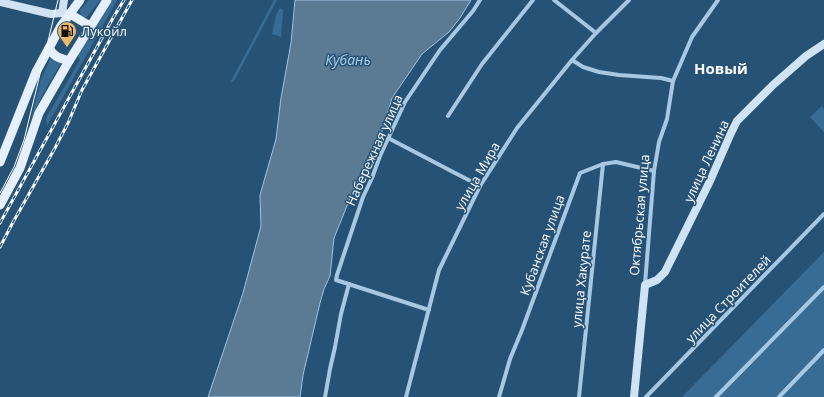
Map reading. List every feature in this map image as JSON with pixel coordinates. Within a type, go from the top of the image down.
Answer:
[{"type":"main road","points":[[0,162],[36,72],[61,26],[66,13],[80,0]]},
{"type":"main road","points":[[0,205],[20,168],[39,113],[107,0]]},
{"type":"main road","points":[[66,13],[90,26]]},
{"type":"main road","points":[[49,48],[52,54],[69,61]]},
{"type":"street","points":[[0,2],[52,14],[66,13],[64,0]]},
{"type":"street","name":"Набережная улица","points":[[349,284],[336,280],[337,275],[363,197],[404,102],[440,50],[465,21],[480,0]]},
{"type":"street","points":[[448,116],[482,64],[533,0]]},
{"type":"street","points":[[554,0],[596,33]]},
{"type":"street","name":"улица Мира","points":[[406,397],[439,270],[480,186],[517,128],[572,60],[629,0]]},
{"type":"street","name":"Октябрьская улица","points":[[634,397],[654,171],[659,142],[667,119],[673,81],[692,37],[718,0]]},
{"type":"street","name":"улица Ленина","points":[[645,285],[657,280],[665,272],[738,121],[773,85],[806,56],[824,44]]},
{"type":"street","points":[[572,60],[583,67],[599,72],[661,78],[673,81]]},
{"type":"street","points":[[388,138],[480,186]]},
{"type":"street","name":"Кубанская улица","points":[[499,397],[510,359],[580,173],[603,164],[616,162],[654,171]]},
{"type":"street","name":"улица Хакурате","points":[[579,397],[603,164]]},
{"type":"street","name":"улица Строителей","points":[[646,397],[824,214]]},
{"type":"street","points":[[325,397],[341,314],[349,284],[429,310]]},
{"type":"street","points":[[716,397],[824,287]]},
{"type":"street","points":[[779,397],[824,350]]},
{"type":"shaded area","points":[[89,0],[100,0],[87,17],[84,17],[81,15],[80,10]]},
{"type":"shaded area","points":[[111,0],[117,0],[47,126],[46,118],[80,60],[77,54]]},
{"type":"shaded area","points":[[274,0],[277,0],[234,81],[230,83]]},
{"type":"shaded area","points":[[280,8],[283,10],[281,37],[272,34],[276,15]]},
{"type":"shaded area","points":[[51,57],[61,63],[43,94],[31,120],[40,82]]},
{"type":"shaded area","points":[[822,106],[824,109],[824,132],[810,117]]},
{"type":"shaded area","points":[[824,252],[824,397],[682,397]]},
{"type":"water","name":"Кубань","points":[[295,0],[471,0],[449,32],[422,54],[392,98],[381,135],[351,196],[334,238],[330,276],[320,303],[303,375],[300,397],[208,397],[243,293],[261,226],[260,195],[276,139],[281,98],[291,43]]},
{"type":"tram line","points":[[0,193],[14,167],[24,140],[58,0]]},
{"type":"railway","points":[[0,223],[124,0]]},
{"type":"railway","points":[[0,247],[55,148],[68,123],[82,90],[132,0]]},
{"type":"place","name":"Лукойл","points":[[67,48]]},
{"type":"district","name":"Новый","points":[[721,68]]}]
